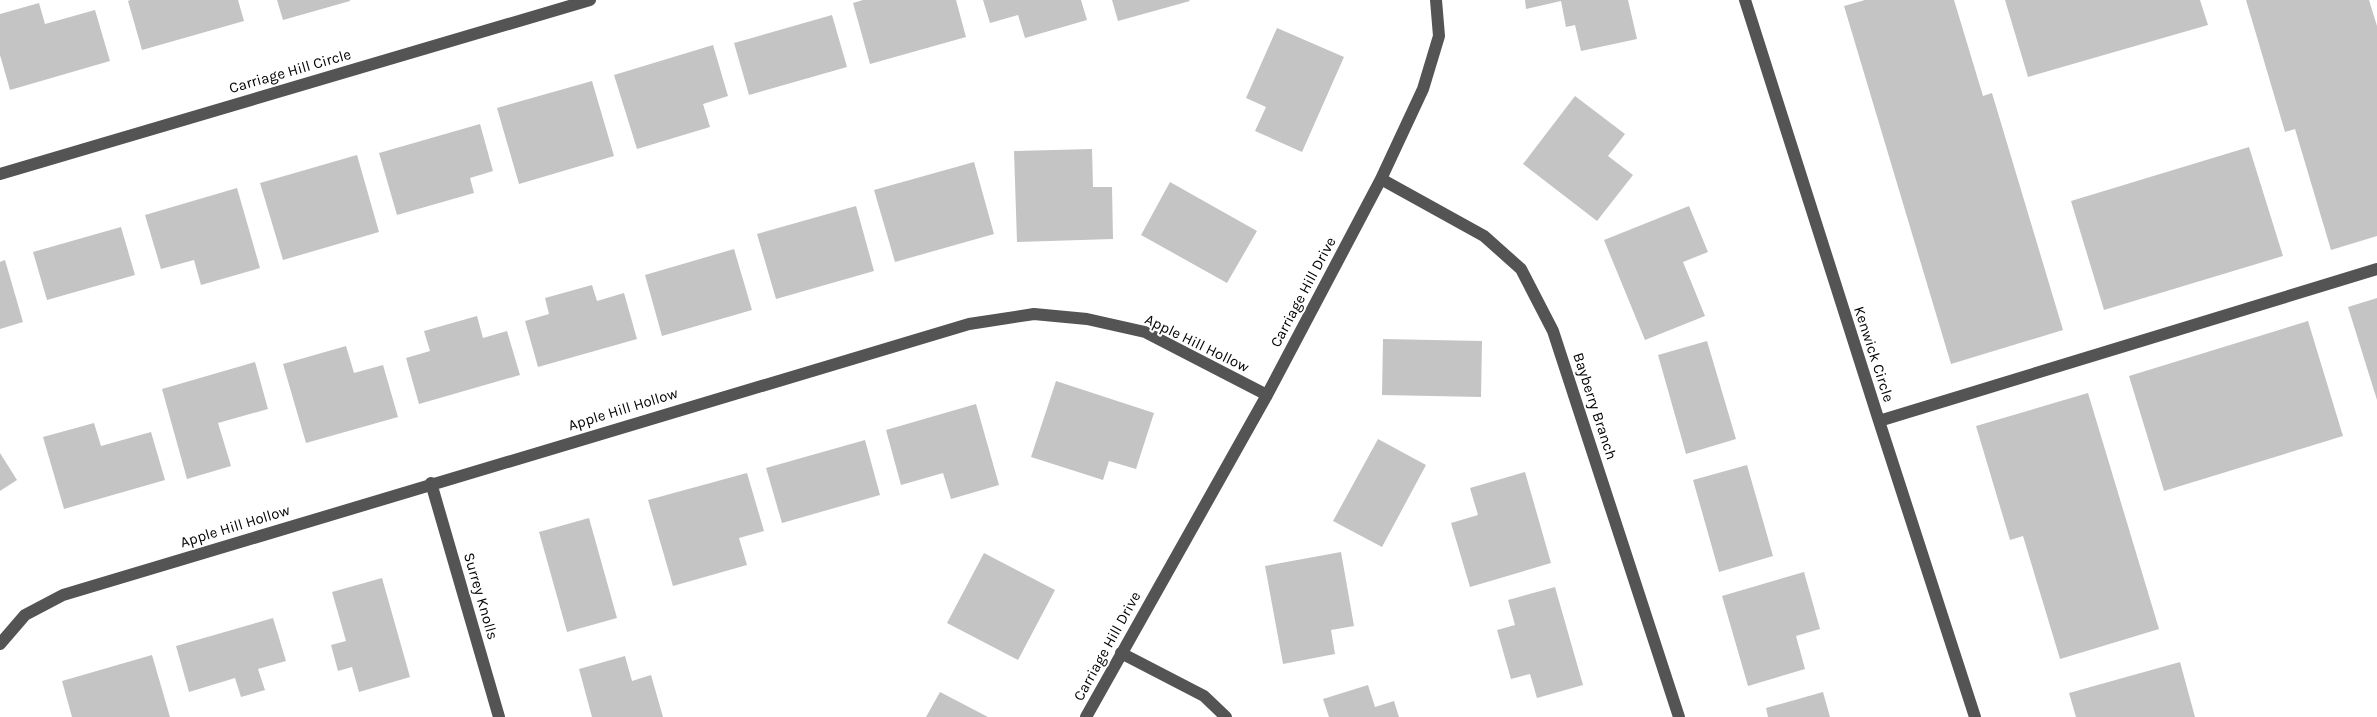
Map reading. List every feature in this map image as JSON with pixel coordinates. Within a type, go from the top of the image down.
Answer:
[{"type":"street","name":"Carriage Hill Circle","points":[[0,174],[590,0]]},
{"type":"street","name":"Carriage Hill Drive","points":[[1086,717],[1267,396],[1381,179],[1423,90],[1439,36],[1436,0]]},
{"type":"street","name":"Kenwick Circle","points":[[1745,0],[1879,421],[1976,717]]},
{"type":"street","name":"Bayberry Branch","points":[[1381,179],[1484,236],[1521,270],[1554,331],[1680,717]]},
{"type":"street","points":[[1879,421],[2377,269]]},
{"type":"street","name":"Apple Hill Hollow","points":[[0,644],[26,615],[63,595],[431,483],[969,324],[1034,314],[1087,318],[1145,332],[1267,396]]},
{"type":"street","name":"Surrey Knolls","points":[[431,483],[499,717]]},
{"type":"street","points":[[1121,653],[1204,696],[1226,717]]},
{"type":"building","points":[[238,0],[244,21],[142,50],[128,1]]},
{"type":"building","points":[[277,0],[350,0],[350,1],[283,20]]},
{"type":"building","points":[[863,0],[956,0],[966,37],[870,64],[853,3]]},
{"type":"building","points":[[983,0],[1081,0],[1087,20],[1025,38],[1018,15],[990,23]]},
{"type":"building","points":[[1112,0],[1189,0],[1190,1],[1118,21]]},
{"type":"building","points":[[1525,0],[1628,0],[1637,39],[1581,51],[1575,25],[1566,27],[1561,1],[1526,9]]},
{"type":"building","points":[[1865,0],[1954,0],[1983,96],[1992,93],[2063,330],[1951,364],[1844,6]]},
{"type":"building","points":[[2005,0],[2200,0],[2208,25],[2028,77]]},
{"type":"building","points":[[2246,0],[2369,0],[2377,26],[2377,236],[2331,250],[2295,129],[2285,132]]},
{"type":"building","points":[[39,3],[45,24],[95,10],[110,61],[10,90],[0,55],[0,14]]},
{"type":"building","points":[[832,15],[847,67],[749,95],[734,43]]},
{"type":"building","points":[[1277,28],[1344,57],[1302,152],[1255,131],[1266,107],[1246,98]]},
{"type":"building","points":[[713,45],[728,96],[703,104],[710,127],[637,149],[614,75]]},
{"type":"building","points":[[592,81],[614,156],[519,184],[497,108]]},
{"type":"building","points":[[1575,96],[1625,134],[1608,156],[1633,175],[1597,221],[1523,164]]},
{"type":"building","points":[[480,124],[493,171],[470,178],[474,193],[397,215],[379,153]]},
{"type":"building","points":[[2249,147],[2283,256],[2104,310],[2071,201]]},
{"type":"building","points":[[1092,149],[1093,187],[1112,187],[1113,239],[1017,242],[1014,151]]},
{"type":"building","points":[[357,155],[379,232],[283,260],[260,183]]},
{"type":"building","points":[[974,162],[994,234],[895,262],[874,190]]},
{"type":"building","points":[[1170,182],[1257,231],[1227,283],[1141,235]]},
{"type":"building","points":[[237,188],[260,268],[201,285],[194,260],[161,269],[145,215]]},
{"type":"building","points":[[856,206],[874,271],[776,299],[757,234]]},
{"type":"building","points":[[1689,206],[1708,252],[1683,262],[1705,316],[1645,340],[1604,240]]},
{"type":"building","points":[[121,227],[135,275],[47,300],[33,252]]},
{"type":"building","points":[[734,249],[752,310],[662,336],[645,275]]},
{"type":"building","points":[[5,260],[23,322],[0,329],[0,262]]},
{"type":"building","points":[[592,285],[597,301],[624,293],[637,339],[538,367],[525,321],[549,314],[545,298]]},
{"type":"building","points":[[2377,298],[2377,400],[2348,307]]},
{"type":"building","points":[[477,316],[483,338],[507,331],[520,375],[419,404],[406,358],[430,351],[424,331]]},
{"type":"building","points":[[2308,321],[2343,436],[2164,491],[2129,376]]},
{"type":"building","points":[[1383,339],[1482,341],[1481,397],[1382,395]]},
{"type":"building","points":[[1707,341],[1736,439],[1686,454],[1658,355]]},
{"type":"building","points":[[346,346],[354,373],[383,365],[398,417],[306,443],[283,364]]},
{"type":"building","points":[[255,362],[268,409],[218,423],[231,466],[187,479],[162,389]]},
{"type":"building","points":[[1056,381],[1154,413],[1136,469],[1109,461],[1103,480],[1031,457]]},
{"type":"building","points":[[2088,393],[2159,629],[2060,659],[2023,536],[2010,540],[1976,426]]},
{"type":"building","points":[[976,404],[999,485],[951,499],[943,473],[901,485],[886,430]]},
{"type":"building","points":[[94,423],[101,446],[151,432],[165,480],[64,509],[43,437]]},
{"type":"building","points":[[1378,439],[1426,465],[1382,547],[1333,521]]},
{"type":"building","points":[[865,440],[880,495],[782,523],[766,468]]},
{"type":"building","points":[[0,453],[17,480],[0,491]]},
{"type":"building","points":[[1747,465],[1773,556],[1719,572],[1693,480]]},
{"type":"building","points":[[1525,472],[1551,563],[1470,587],[1451,523],[1478,515],[1470,488]]},
{"type":"building","points":[[747,473],[764,531],[739,538],[747,565],[673,586],[648,500]]},
{"type":"building","points":[[589,518],[617,618],[567,632],[539,532]]},
{"type":"building","points":[[1341,552],[1354,626],[1331,630],[1335,654],[1283,664],[1265,566]]},
{"type":"building","points":[[984,553],[1055,590],[1018,660],[947,623]]},
{"type":"building","points":[[1804,572],[1820,629],[1796,636],[1805,669],[1748,686],[1722,596]]},
{"type":"building","points":[[382,578],[410,677],[359,692],[352,667],[338,671],[331,645],[346,641],[332,592]]},
{"type":"building","points":[[1555,587],[1583,685],[1537,698],[1530,674],[1511,679],[1497,630],[1515,625],[1508,600]]},
{"type":"building","points":[[273,618],[286,661],[258,669],[265,690],[241,697],[235,678],[189,692],[176,646]]},
{"type":"building","points":[[152,655],[170,717],[72,717],[62,681]]},
{"type":"building","points":[[625,656],[632,681],[651,675],[663,717],[592,717],[579,669]]},
{"type":"building","points":[[2180,662],[2195,717],[2076,717],[2069,693]]},
{"type":"building","points":[[1368,685],[1375,707],[1394,701],[1399,717],[1329,717],[1323,699]]},
{"type":"building","points":[[940,692],[988,717],[926,717]]},
{"type":"building","points":[[1823,692],[1830,717],[1768,717],[1766,708]]}]
